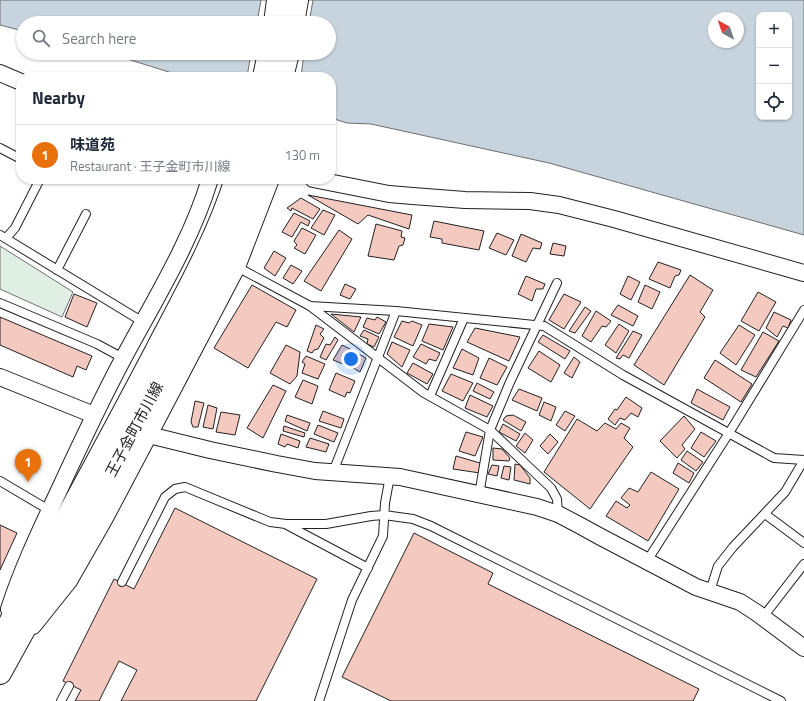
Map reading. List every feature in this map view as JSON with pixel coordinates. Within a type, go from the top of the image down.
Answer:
[{"type":"main road","points":[[275,16],[278,0]]},
{"type":"main road","points":[[294,16],[297,0]]},
{"type":"main road","points":[[265,72],[268,60]]},
{"type":"main road","points":[[283,72],[286,60]]},
{"type":"main road","name":"王子金町市川線","points":[[117,442],[200,266],[230,200],[235,184]]},
{"type":"main road","name":"王子金町市川線","points":[[0,673],[4,643],[117,442],[216,272],[246,205],[252,184]]},
{"type":"street","points":[[0,73],[16,80]]},
{"type":"street","points":[[4,643],[26,560],[94,415],[178,255],[208,184]]},
{"type":"street","points":[[4,643],[46,612],[69,581],[105,518],[237,267],[269,184]]},
{"type":"street","points":[[336,184],[407,196],[464,200],[530,201],[559,205],[614,219],[804,273]]},
{"type":"street","points":[[0,377],[94,415]]},
{"type":"street","points":[[149,435],[277,464],[315,471],[400,477],[537,507],[558,514],[696,587],[740,602],[804,648]]},
{"type":"lane","points":[[0,148],[16,156]]},
{"type":"lane","points":[[37,184],[15,228],[3,237],[143,322]]},
{"type":"lane","points":[[57,270],[86,214]]},
{"type":"lane","points":[[237,267],[310,306],[424,393],[490,430],[551,488],[557,500],[558,514]]},
{"type":"lane","points":[[479,495],[490,430],[510,382],[557,283]]},
{"type":"lane","points":[[0,303],[97,344],[123,358]]},
{"type":"lane","points":[[310,306],[396,311],[544,326],[636,382],[774,458],[804,460],[785,492],[718,566],[710,591]]},
{"type":"lane","points":[[647,561],[729,433],[804,310]]},
{"type":"lane","points":[[333,472],[396,311]]},
{"type":"lane","points":[[430,396],[464,318]]},
{"type":"lane","points":[[319,701],[352,600],[383,536],[384,515],[390,476]]},
{"type":"lane","points":[[0,481],[49,510]]},
{"type":"lane","points":[[122,582],[165,497],[174,489],[185,487],[270,522],[286,524],[326,524],[384,515],[413,519],[431,526],[781,701]]},
{"type":"lane","points":[[765,514],[804,543]]},
{"type":"lane","points":[[286,524],[368,568]]},
{"type":"lane","points":[[763,618],[804,564]]},
{"type":"lane","points":[[61,701],[69,686]]},
{"type":"green space","points":[[0,246],[73,292],[62,317],[0,289]]},
{"type":"shaded area","points":[[0,0],[804,0],[804,235],[549,163],[371,124],[347,123],[336,120],[336,72],[169,72],[130,60],[336,60],[336,16],[16,16],[16,29],[0,25]]},
{"type":"pier","points":[[261,0],[313,0],[310,16],[258,16]]},
{"type":"pier","points":[[250,60],[303,60],[302,72],[248,72]]},
{"type":"building","points":[[308,195],[412,215],[409,229],[368,215],[358,224]]},
{"type":"building","points":[[301,198],[320,209],[313,219],[292,208],[291,211],[287,208]]},
{"type":"building","points":[[323,210],[335,215],[324,235],[311,228]]},
{"type":"building","points":[[294,213],[310,221],[308,226],[301,222],[292,237],[282,232]]},
{"type":"building","points":[[434,221],[484,231],[479,250],[442,243],[442,239],[430,237]]},
{"type":"building","points":[[376,224],[402,231],[401,237],[405,238],[403,245],[399,246],[394,260],[368,256]]},
{"type":"building","points":[[302,228],[316,235],[305,254],[294,248],[297,245],[294,241]]},
{"type":"building","points":[[339,230],[352,239],[321,291],[304,281]]},
{"type":"building","points":[[497,233],[514,240],[506,255],[489,248]]},
{"type":"building","points":[[521,234],[542,243],[540,249],[533,248],[526,262],[512,256]]},
{"type":"building","points":[[553,243],[566,246],[564,256],[550,254]]},
{"type":"building","points":[[274,251],[286,258],[275,276],[264,268]]},
{"type":"building","points":[[658,262],[681,270],[679,275],[675,276],[670,288],[649,279]]},
{"type":"building","points":[[291,265],[302,271],[293,284],[283,278]]},
{"type":"building","points":[[690,275],[713,290],[700,312],[705,317],[664,385],[634,365]]},
{"type":"building","points":[[526,276],[545,284],[543,289],[536,289],[532,301],[518,294]]},
{"type":"building","points":[[628,276],[640,282],[631,300],[620,294]]},
{"type":"building","points":[[345,284],[356,289],[350,299],[340,295]]},
{"type":"building","points":[[252,285],[296,310],[287,327],[276,322],[248,368],[214,348]]},
{"type":"building","points":[[645,285],[660,292],[652,309],[638,302]]},
{"type":"building","points":[[758,292],[776,302],[759,331],[741,321]]},
{"type":"building","points":[[74,294],[97,303],[87,327],[65,317]]},
{"type":"building","points":[[564,294],[581,302],[564,329],[549,320]]},
{"type":"building","points":[[618,305],[638,316],[633,326],[611,315]]},
{"type":"building","points":[[585,307],[591,311],[575,333],[569,331]]},
{"type":"building","points":[[596,311],[611,321],[606,327],[602,326],[591,342],[582,336]]},
{"type":"building","points":[[774,312],[791,320],[788,328],[783,326],[777,337],[766,328]]},
{"type":"building","points":[[331,314],[361,317],[354,332]]},
{"type":"building","points":[[0,317],[92,356],[86,370],[77,366],[73,377],[0,345]]},
{"type":"building","points":[[377,317],[386,322],[379,334],[363,327],[367,318],[375,320]]},
{"type":"building","points":[[402,321],[409,323],[412,321],[422,325],[413,346],[394,337]]},
{"type":"building","points":[[429,324],[453,327],[443,350],[422,341]]},
{"type":"building","points":[[619,324],[629,331],[616,353],[605,345]]},
{"type":"building","points":[[316,325],[324,329],[320,334],[324,338],[318,349],[314,350],[312,353],[307,351]]},
{"type":"building","points":[[739,325],[755,335],[736,365],[720,353]]},
{"type":"building","points":[[475,328],[520,337],[509,361],[467,342]]},
{"type":"building","points":[[364,330],[379,337],[374,347],[367,344],[368,339],[360,336]]},
{"type":"building","points":[[633,331],[642,335],[629,358],[623,355],[620,359],[616,358]]},
{"type":"building","points":[[763,332],[779,341],[756,377],[741,370]]},
{"type":"building","points":[[543,335],[570,351],[565,359],[538,342]]},
{"type":"building","points":[[335,337],[338,340],[326,360],[320,357],[326,344],[330,345]]},
{"type":"building","points":[[392,342],[410,350],[402,367],[387,354]]},
{"type":"building","points":[[421,344],[440,353],[436,361],[429,359],[426,364],[413,357]]},
{"type":"building","points":[[286,345],[300,352],[297,376],[290,384],[270,373]]},
{"type":"building","points":[[342,345],[350,349],[343,364],[333,360]]},
{"type":"building","points":[[462,349],[479,358],[473,375],[453,368]]},
{"type":"building","points":[[539,351],[560,365],[551,382],[528,368]]},
{"type":"building","points":[[357,353],[366,358],[360,372],[350,366]]},
{"type":"building","points":[[306,356],[325,364],[318,379],[302,373],[305,364],[302,362]]},
{"type":"building","points":[[574,357],[580,362],[572,378],[564,373]]},
{"type":"building","points":[[489,358],[507,367],[497,385],[480,378]]},
{"type":"building","points":[[715,360],[752,384],[741,402],[704,378]]},
{"type":"building","points":[[413,363],[433,374],[427,384],[407,373]]},
{"type":"building","points":[[336,373],[355,381],[350,393],[347,392],[345,397],[329,390]]},
{"type":"building","points":[[451,374],[473,383],[463,401],[442,391]]},
{"type":"building","points":[[303,380],[318,386],[312,404],[295,397]]},
{"type":"building","points":[[477,383],[494,392],[490,399],[473,391]]},
{"type":"building","points":[[273,385],[286,391],[263,438],[247,428]]},
{"type":"building","points":[[519,389],[542,398],[537,411],[512,400]]},
{"type":"building","points":[[697,389],[730,407],[723,420],[691,403]]},
{"type":"building","points":[[470,395],[493,406],[487,417],[465,408]]},
{"type":"building","points":[[626,397],[642,408],[638,417],[631,413],[625,420],[620,418],[615,425],[608,419],[615,409],[617,410]]},
{"type":"building","points":[[195,401],[204,403],[198,427],[193,427],[191,422]]},
{"type":"building","points":[[544,402],[556,407],[551,421],[539,415]]},
{"type":"building","points":[[208,405],[217,408],[213,429],[203,427]]},
{"type":"building","points":[[323,411],[344,419],[341,428],[319,421]]},
{"type":"building","points":[[565,411],[575,416],[565,431],[556,425]]},
{"type":"building","points":[[221,412],[240,415],[235,435],[216,432]]},
{"type":"building","points":[[287,415],[310,423],[307,431],[285,421]]},
{"type":"building","points":[[513,415],[526,422],[521,431],[503,420],[506,416]]},
{"type":"building","points":[[684,416],[695,429],[682,445],[685,449],[677,458],[660,441]]},
{"type":"building","points":[[577,419],[597,431],[605,423],[616,429],[621,423],[630,428],[624,438],[633,447],[590,509],[544,472]]},
{"type":"building","points":[[503,424],[520,434],[516,441],[499,432]]},
{"type":"building","points":[[318,425],[338,433],[334,442],[314,434]]},
{"type":"building","points":[[284,426],[305,433],[304,437],[283,431]]},
{"type":"building","points":[[466,432],[483,437],[475,456],[459,451]]},
{"type":"building","points":[[701,432],[716,441],[704,457],[691,448]]},
{"type":"building","points":[[525,433],[533,440],[525,453],[516,446]]},
{"type":"building","points":[[281,434],[300,441],[298,448],[287,444],[285,447],[278,444]]},
{"type":"building","points":[[550,434],[558,442],[548,454],[540,446]]},
{"type":"building","points":[[310,438],[329,444],[326,452],[306,447]]},
{"type":"building","points":[[493,448],[502,449],[510,458],[509,461],[493,460]]},
{"type":"building","points":[[687,451],[703,462],[696,471],[681,460]]},
{"type":"building","points":[[456,456],[480,463],[480,473],[453,469]]},
{"type":"building","points":[[678,463],[694,473],[689,483],[673,473]]},
{"type":"building","points":[[515,464],[520,465],[530,478],[530,484],[514,480]]},
{"type":"building","points":[[492,465],[499,466],[497,476],[488,474]]},
{"type":"building","points":[[504,466],[511,467],[509,480],[501,478]]},
{"type":"building","points":[[651,472],[679,489],[648,541],[606,516],[616,501],[627,508],[630,505],[621,498],[629,488],[638,492]]},
{"type":"building","points":[[175,508],[317,579],[256,701],[121,701],[137,670],[119,661],[99,701],[75,701],[81,690],[63,681],[114,579],[134,589]]},
{"type":"building","points":[[0,525],[17,533],[0,570]]},
{"type":"building","points":[[414,533],[493,573],[488,584],[699,689],[693,701],[391,701],[342,677]]},
{"type":"place","name":"味道苑","points":[[28,482]]}]
